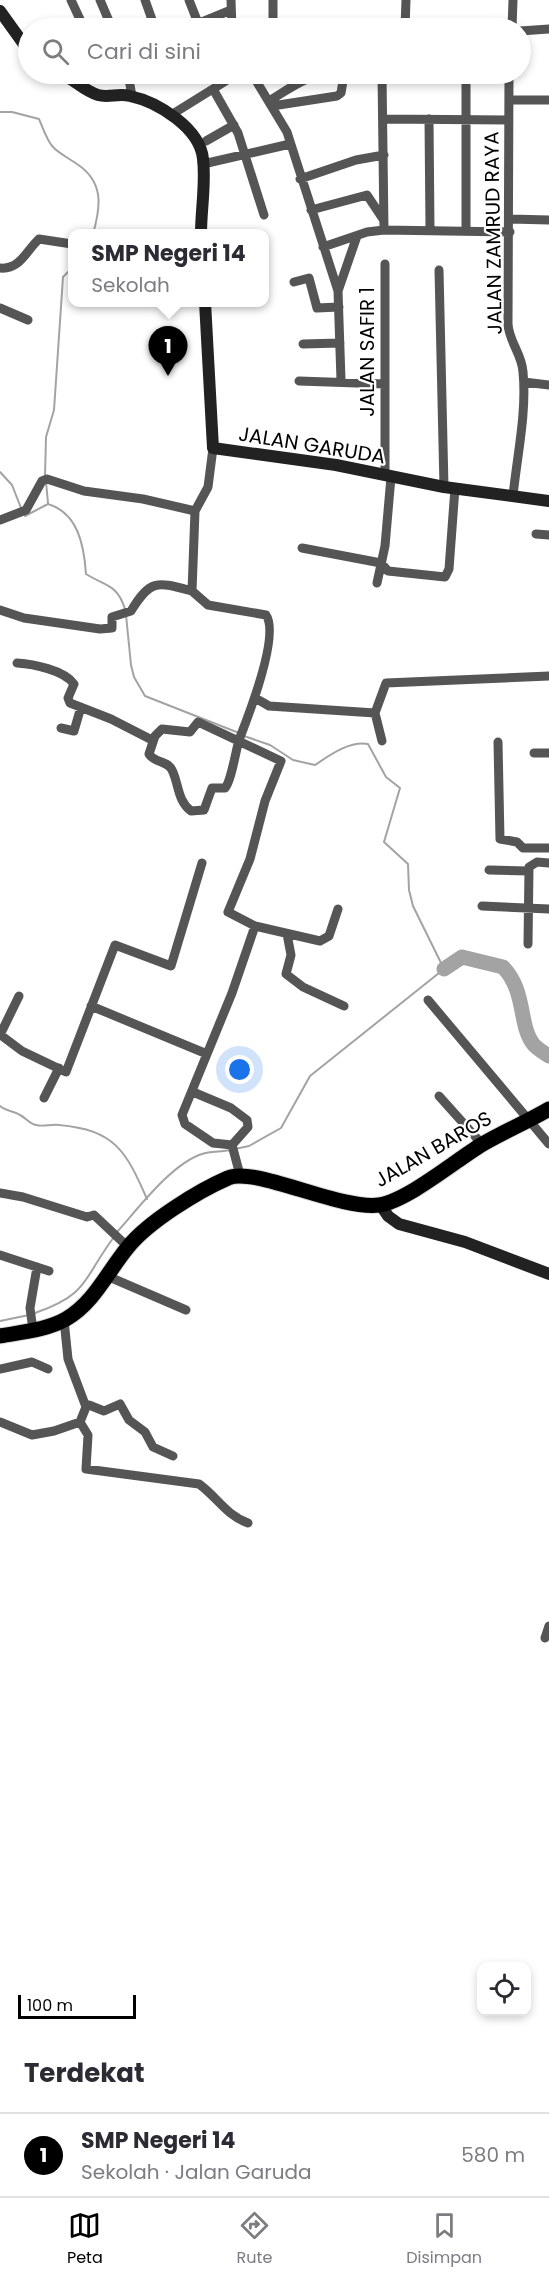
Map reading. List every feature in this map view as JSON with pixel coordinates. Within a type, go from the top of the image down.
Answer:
[{"type":"main road","name":"JALAN BAROS","points":[[240,1175],[345,1202],[363,1205],[380,1204],[420,1185],[482,1144],[549,1109]]},
{"type":"main road","points":[[0,1336],[31,1320],[64,1320],[82,1307],[107,1276],[121,1240],[152,1224],[227,1178],[240,1175]]},
{"type":"street","points":[[71,0],[79,18]]},
{"type":"street","points":[[100,0],[108,18]]},
{"type":"street","points":[[145,0],[151,18]]},
{"type":"street","points":[[189,0],[196,18]]},
{"type":"street","points":[[273,0],[273,18]]},
{"type":"street","points":[[405,18],[406,0]]},
{"type":"street","points":[[512,18],[513,0]]},
{"type":"street","points":[[211,18],[231,5]]},
{"type":"street","points":[[0,11],[18,36]]},
{"type":"street","points":[[531,30],[549,29]]},
{"type":"street","points":[[78,84],[102,96],[132,96],[171,115],[194,138],[201,151],[203,164],[201,229]]},
{"type":"street","points":[[130,84],[132,96]]},
{"type":"street","points":[[171,115],[218,84]]},
{"type":"street","points":[[258,84],[284,126],[338,291],[341,380]]},
{"type":"street","points":[[271,104],[299,84]]},
{"type":"street","points":[[271,104],[337,96],[341,93],[342,84]]},
{"type":"street","points":[[382,84],[384,225]]},
{"type":"street","points":[[463,84],[466,230]]},
{"type":"street","name":"JALAN ZAMRUD RAYA","points":[[509,84],[509,336],[521,361],[524,382],[513,496]]},
{"type":"street","points":[[213,89],[234,125],[264,215]]},
{"type":"street","points":[[509,100],[549,100]]},
{"type":"street","points":[[383,119],[510,120]]},
{"type":"street","points":[[429,119],[430,230]]},
{"type":"street","points":[[206,141],[234,125]]},
{"type":"street","points":[[203,164],[246,156],[290,144]]},
{"type":"street","points":[[300,179],[356,160],[384,155]]},
{"type":"street","points":[[311,210],[367,195],[384,225]]},
{"type":"street","points":[[510,219],[549,220]]},
{"type":"street","points":[[323,248],[384,225],[430,230],[510,232]]},
{"type":"street","points":[[338,291],[357,236]]},
{"type":"street","points":[[0,268],[11,268],[39,239],[68,243]]},
{"type":"street","name":"JALAN SAFIR 1","points":[[377,583],[381,563],[388,476],[385,264]]},
{"type":"street","points":[[302,548],[381,563],[387,571],[447,576],[450,487],[439,270]]},
{"type":"street","points":[[294,282],[309,278],[317,308],[339,307]]},
{"type":"street","name":"JALAN GARUDA","points":[[205,307],[213,448],[336,465],[450,487],[549,501]]},
{"type":"street","points":[[0,308],[28,320]]},
{"type":"street","points":[[303,344],[340,343]]},
{"type":"street","points":[[299,381],[341,380],[386,384]]},
{"type":"street","points":[[524,382],[549,385]]},
{"type":"street","points":[[192,591],[195,511],[208,487],[213,448]]},
{"type":"street","points":[[0,520],[21,512],[42,481],[49,479],[84,491],[143,499],[195,511]]},
{"type":"street","points":[[536,534],[549,535]]},
{"type":"street","points":[[1,613],[100,629],[112,628],[112,617],[127,613],[143,592],[154,584],[164,584],[192,591],[208,604],[264,614],[268,617],[270,627],[264,666],[255,699],[240,738],[228,786],[212,788],[207,806],[196,812],[184,805],[170,768],[149,756],[152,740],[162,729],[190,732],[198,722],[240,738],[282,761],[265,801],[250,860],[228,912],[255,926],[315,941],[324,940],[329,936],[338,909]]},
{"type":"street","points":[[17,663],[45,668],[72,680],[74,686],[68,701],[125,725],[152,740]]},
{"type":"street","points":[[382,741],[375,713],[386,683],[549,676]]},
{"type":"street","points":[[255,699],[269,706],[375,713]]},
{"type":"street","points":[[61,728],[74,731],[81,707]]},
{"type":"street","points":[[498,742],[500,839],[517,842],[523,848],[549,848]]},
{"type":"street","points":[[534,753],[549,753]]},
{"type":"street","points":[[19,996],[1,1035],[22,1051],[66,1071],[115,945],[165,967],[171,966],[202,863]]},
{"type":"street","points":[[528,944],[528,871],[534,863],[549,863]]},
{"type":"street","points":[[489,870],[528,871]]},
{"type":"street","points":[[482,906],[549,909]]},
{"type":"street","points":[[234,1149],[213,1143],[182,1120],[255,926]]},
{"type":"street","points":[[287,934],[291,955],[286,974],[303,987],[344,1006]]},
{"type":"street","points":[[428,1000],[549,1144]]},
{"type":"street","points":[[91,1006],[207,1054]]},
{"type":"street","points":[[44,1098],[59,1068]]},
{"type":"street","points":[[193,1092],[231,1108],[247,1120],[248,1127],[234,1149],[240,1175]]},
{"type":"street","points":[[439,1096],[482,1144]]},
{"type":"street","points":[[0,1193],[23,1197],[87,1217],[94,1215],[121,1240]]},
{"type":"street","points":[[380,1204],[388,1216],[399,1224],[465,1242],[549,1274]]},
{"type":"street","points":[[0,1255],[49,1271]]},
{"type":"street","points":[[31,1320],[37,1268]]},
{"type":"street","points":[[107,1276],[186,1310]]},
{"type":"street","points":[[0,1422],[32,1434],[54,1431],[80,1422],[86,1407],[68,1359],[64,1320]]},
{"type":"street","points":[[0,1369],[32,1362],[48,1369]]},
{"type":"street","points":[[86,1407],[89,1405],[104,1411],[120,1404],[129,1420],[145,1432],[153,1447],[172,1456]]},
{"type":"street","points":[[80,1422],[87,1435],[87,1470],[199,1484],[212,1494],[228,1513],[248,1523]]},
{"type":"street","points":[[545,1638],[549,1626]]},
{"type":"waterway","points":[[0,112],[12,112],[39,119],[52,145],[86,171],[98,195],[98,214],[94,229]]},
{"type":"waterway","points":[[45,476],[46,437],[54,410],[63,277],[68,272]]},
{"type":"waterway","points":[[0,472],[12,485],[21,508]]},
{"type":"waterway","points":[[46,482],[48,503]]},
{"type":"waterway","points":[[24,513],[25,516],[48,504],[58,508],[66,515],[78,532],[86,574],[115,590],[125,609]]},
{"type":"waterway","points":[[126,615],[131,665],[134,677],[145,696],[239,733]]},
{"type":"waterway","points":[[235,1149],[249,1146],[281,1128],[310,1076],[444,969],[413,906],[409,890],[408,864],[384,842],[400,788],[386,777],[368,744],[347,747],[315,765],[293,760],[270,745],[244,736]]},
{"type":"waterway","points":[[444,969],[462,957],[503,967],[516,987],[529,1037],[549,1056]]},
{"type":"waterway","points":[[0,1106],[34,1124],[78,1128],[106,1138],[125,1156],[147,1199]]},
{"type":"waterway","points":[[117,1232],[156,1188],[190,1159],[208,1152],[230,1150]]},
{"type":"waterway","points":[[35,1313],[53,1306],[76,1291],[84,1283],[114,1237]]},
{"type":"waterway","points":[[0,1321],[29,1315]]},
{"type":"place","name":"SMP Negeri 14","points":[[168,376]]}]
